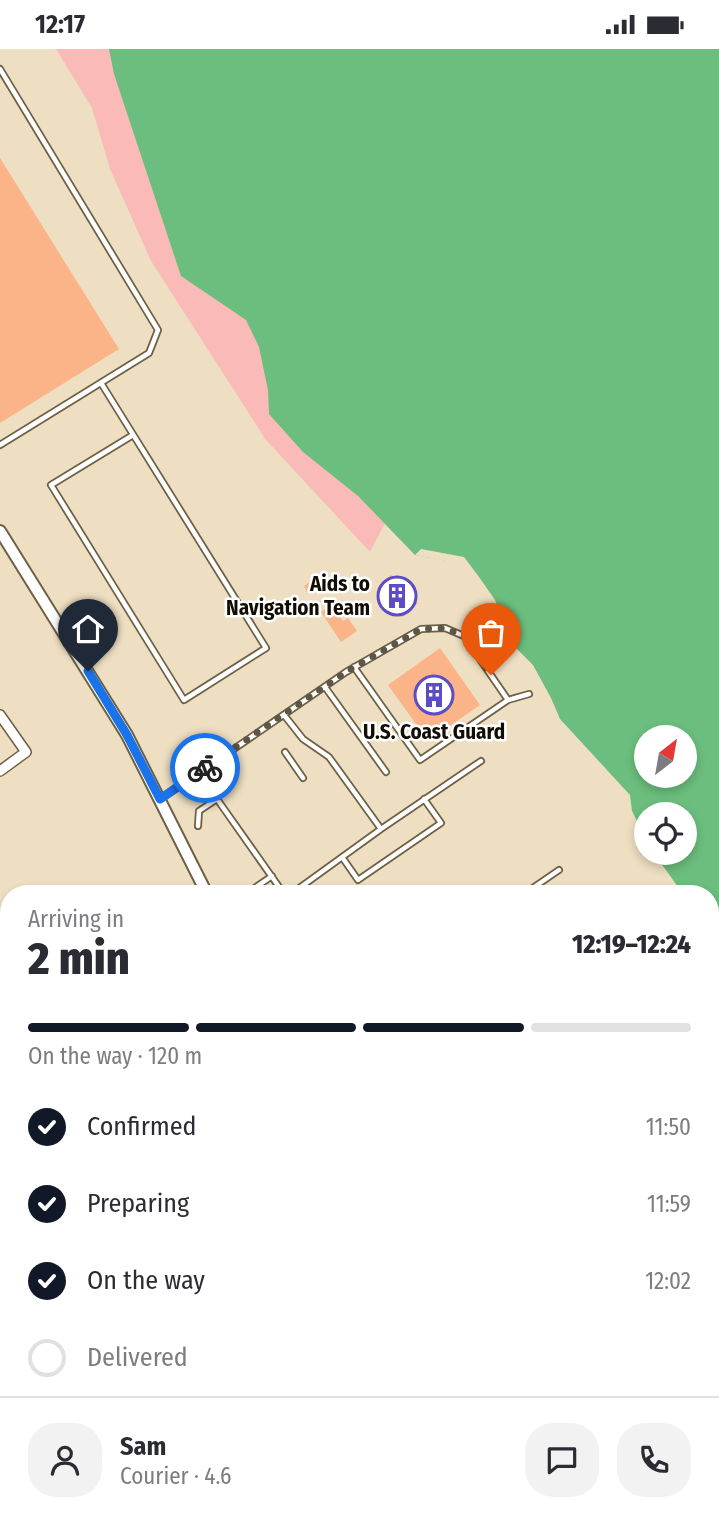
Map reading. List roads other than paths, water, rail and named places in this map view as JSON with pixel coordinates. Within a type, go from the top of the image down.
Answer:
[{"type":"street","points":[[0,531],[127,735],[203,885]]},
{"type":"street","points":[[0,715],[26,753],[0,771]]},
{"type":"lane","points":[[0,69],[158,330],[149,353],[0,445]]},
{"type":"lane","points":[[101,383],[266,648],[184,700],[51,485],[133,435]]},
{"type":"lane","points":[[160,799],[346,672],[421,629],[445,628],[464,636],[508,700]]},
{"type":"lane","points":[[354,667],[420,760],[508,700],[529,694]]},
{"type":"lane","points":[[325,687],[386,772]]},
{"type":"lane","points":[[284,715],[303,739],[329,757],[381,829]]},
{"type":"lane","points":[[285,752],[303,778]]},
{"type":"lane","points":[[303,885],[481,761]]},
{"type":"lane","points":[[198,826],[200,811],[217,799],[278,885]]},
{"type":"lane","points":[[342,857],[358,880],[441,823],[424,799]]},
{"type":"lane","points":[[536,885],[559,870]]},
{"type":"lane","points":[[259,885],[272,876]]},
{"type":"place","name":"Aids to Navigation Team","points":[[397,596]]},
{"type":"place","name":"U.S. Coast Guard","points":[[434,695]]}]
